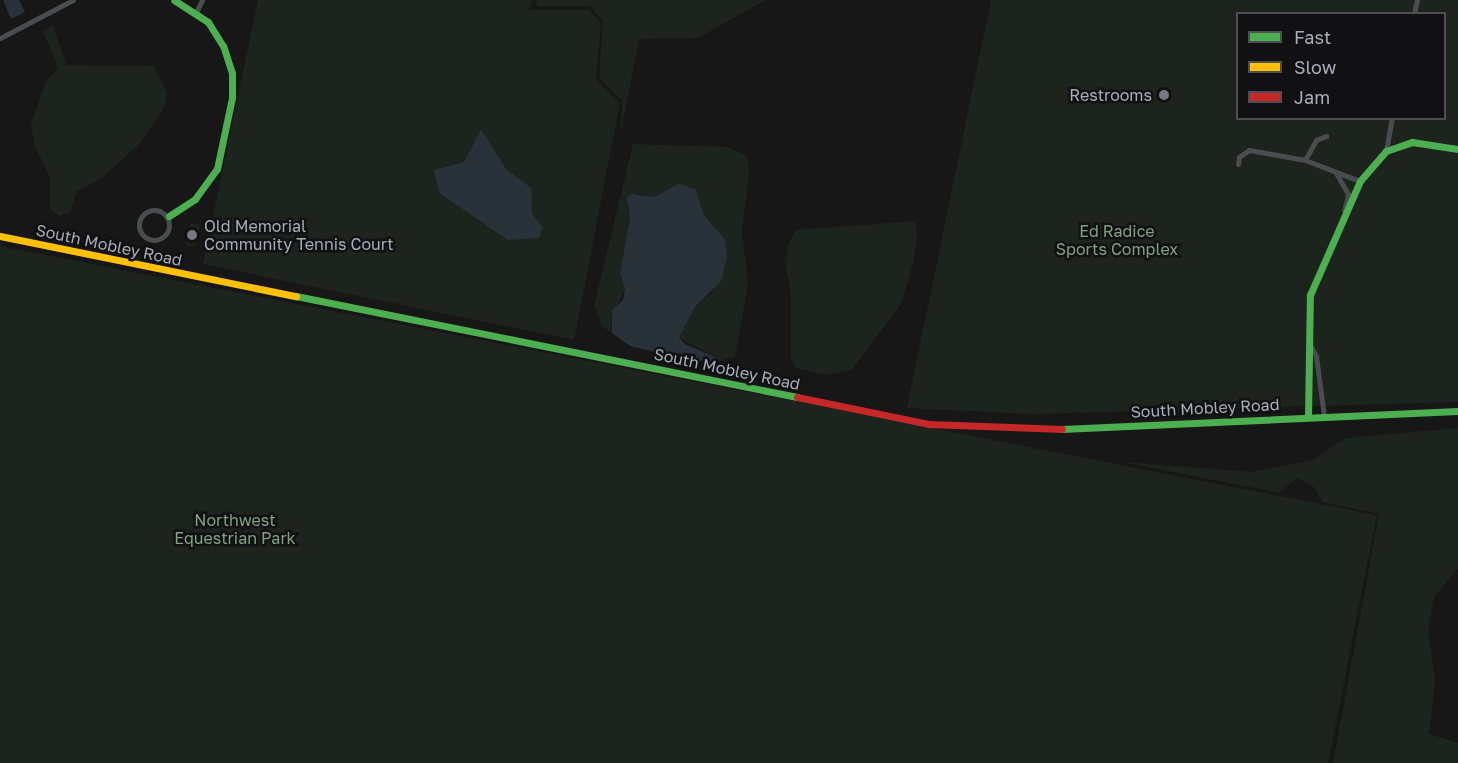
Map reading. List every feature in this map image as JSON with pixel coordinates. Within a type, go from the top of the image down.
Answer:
[{"type":"street","points":[[0,38],[73,0]]},
{"type":"street","points":[[169,216],[195,199],[217,170],[232,98],[232,73],[223,46],[208,22],[174,0]]},
{"type":"street","points":[[195,14],[202,0]]},
{"type":"street","points":[[1386,151],[1392,120]]},
{"type":"street","points":[[1305,160],[1316,140],[1326,136]]},
{"type":"street","points":[[1308,417],[1310,295],[1344,211],[1359,181],[1386,151],[1412,142],[1458,149]]},
{"type":"street","points":[[1238,164],[1239,157],[1249,150],[1305,160],[1359,181]]},
{"type":"street","points":[[1335,171],[1348,194],[1344,211]]},
{"type":"street","points":[[158,210],[169,216],[169,225],[160,238],[144,236],[140,220],[147,212],[158,210]]},
{"type":"street","name":"South Mobley Road","points":[[0,236],[928,424],[1036,430],[1458,411]]},
{"type":"street","points":[[1310,345],[1316,356],[1324,416]]},
{"type":"green space","points":[[258,0],[532,0],[529,10],[589,10],[601,23],[596,79],[620,103],[574,340],[203,264]],"holes":[[[481,129],[506,169],[530,188],[532,213],[542,228],[508,240],[439,193],[434,170],[464,162]]]},
{"type":"green space","points":[[537,0],[765,0],[698,38],[639,39],[621,131],[622,101],[599,78],[603,21],[590,6],[536,6]]},
{"type":"green space","name":"Ed Radice Sports Complex","points":[[991,0],[1458,0],[1458,402],[1034,414],[907,408]]},
{"type":"green space","points":[[53,25],[66,65],[154,66],[167,93],[163,110],[138,145],[102,178],[77,191],[70,213],[59,216],[50,209],[50,177],[34,144],[31,123],[47,80],[58,68],[43,31]]},
{"type":"green space","points":[[633,144],[727,147],[747,156],[749,175],[742,231],[748,284],[735,357],[722,360],[679,338],[695,307],[712,293],[727,257],[725,239],[704,215],[696,190],[680,183],[654,197],[637,194],[627,207],[630,219],[620,273],[625,290],[611,317],[612,333],[602,326],[594,306]]},
{"type":"green space","points":[[915,221],[917,236],[913,264],[901,304],[852,369],[827,375],[796,368],[791,359],[791,291],[786,270],[787,248],[795,230]]},
{"type":"green space","name":"Old Memorial Community Tennis Court","points":[[190,223],[200,225],[195,247],[185,245]]},
{"type":"green space","name":"Northwest Equestrian Park","points":[[0,246],[1377,515],[1328,763],[0,763]]},
{"type":"green space","points":[[1458,428],[1458,568],[1434,597],[1428,630],[1435,679],[1429,734],[1458,743],[1458,763],[1333,763],[1379,514],[1323,502],[1314,487],[1297,478],[1279,493],[1122,462],[1252,472],[1313,460],[1345,438]]},
{"type":"shaded area","points":[[3,0],[19,0],[25,12],[11,19]]},
{"type":"shaded area","points":[[481,129],[506,169],[531,188],[532,213],[543,228],[539,238],[508,240],[439,193],[434,170],[464,162]]},
{"type":"shaded area","points":[[680,183],[696,190],[704,215],[725,239],[727,257],[721,281],[695,307],[679,338],[685,344],[722,360],[708,362],[630,346],[612,333],[612,310],[623,300],[625,290],[620,273],[630,219],[627,197],[632,194],[654,197]]},
{"type":"traffic: fast","points":[[169,216],[195,199],[217,169],[232,98],[232,73],[223,46],[208,22],[174,0]]},
{"type":"traffic: fast","points":[[1308,417],[1310,295],[1360,181],[1386,151],[1412,142],[1458,149]]},
{"type":"traffic: fast","points":[[296,296],[797,397]]},
{"type":"traffic: fast","points":[[1062,429],[1458,411]]},
{"type":"traffic: slow","points":[[0,236],[296,296]]},
{"type":"traffic: jam","points":[[797,397],[928,424],[1062,429]]},
{"type":"place","name":"Restrooms","points":[[1164,95]]},
{"type":"place","name":"Old Memorial Community Tennis Court","points":[[192,235]]}]
